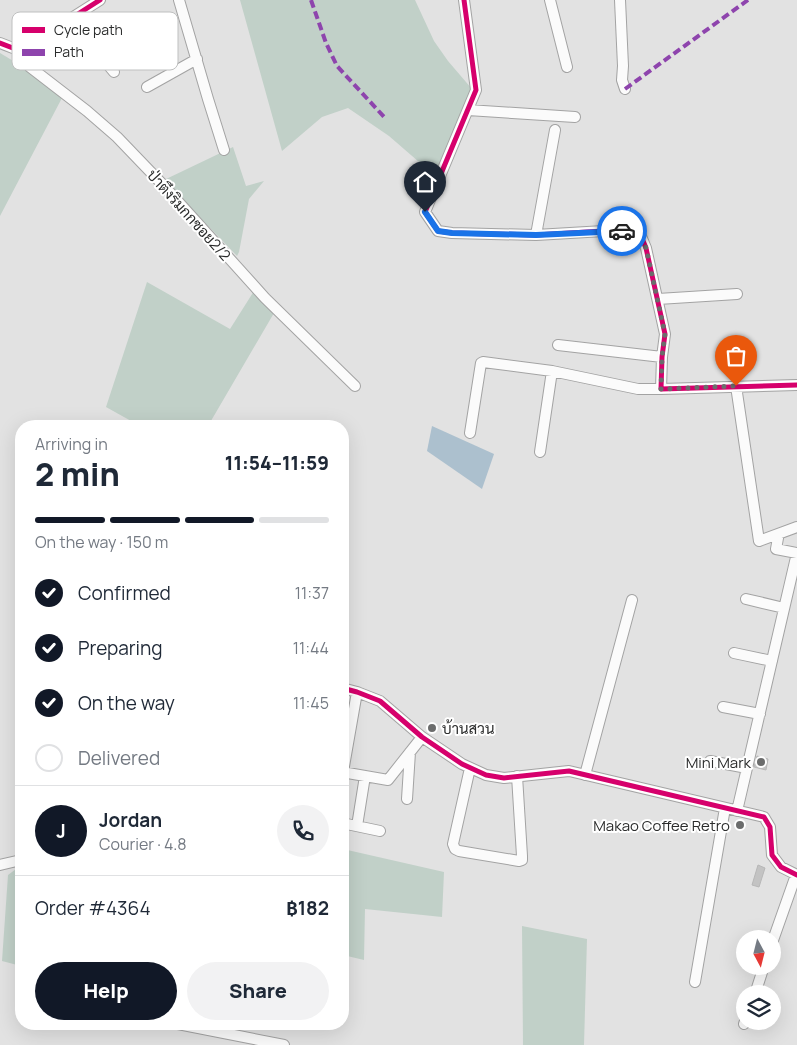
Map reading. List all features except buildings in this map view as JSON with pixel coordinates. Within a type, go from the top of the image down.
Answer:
[{"type":"street","points":[[81,12],[100,0]]},
{"type":"street","points":[[179,0],[224,150]]},
{"type":"street","points":[[464,0],[476,90],[425,212],[438,231],[452,233],[536,235],[638,229],[646,248],[665,334],[661,389]]},
{"type":"street","points":[[550,0],[567,67]]},
{"type":"street","points":[[620,0],[622,80],[625,89]]},
{"type":"street","points":[[0,43],[12,48]]},
{"type":"street","points":[[148,88],[197,59]]},
{"type":"street","name":"ป่าตึงริมกกซอย2/2","points":[[33,70],[87,111],[117,137],[265,298],[355,386]]},
{"type":"street","points":[[468,110],[575,117]]},
{"type":"street","points":[[536,235],[555,130]]},
{"type":"street","points":[[658,299],[738,294]]},
{"type":"street","points":[[558,345],[662,357]]},
{"type":"street","points":[[470,433],[481,363],[483,362],[552,371],[638,389],[797,385]]},
{"type":"street","points":[[540,452],[552,371]]},
{"type":"street","points":[[736,386],[759,541],[797,527]]},
{"type":"street","points":[[737,811],[797,553],[776,549],[778,538]]},
{"type":"street","points":[[746,599],[784,608]]},
{"type":"street","points":[[585,775],[632,600]]},
{"type":"street","points":[[734,653],[772,661]]},
{"type":"street","points":[[349,690],[380,701],[422,737],[462,764],[486,775],[504,778],[569,771],[764,817],[770,827],[772,855],[781,867],[797,875],[776,930]]},
{"type":"street","points":[[349,740],[358,692]]},
{"type":"street","points":[[723,707],[760,714]]},
{"type":"street","points":[[349,773],[388,780],[422,737]]},
{"type":"street","points":[[407,799],[410,752]]},
{"type":"street","points":[[710,761],[747,768]]},
{"type":"street","points":[[470,768],[453,844],[455,849],[519,861],[522,860],[522,856],[517,776]]},
{"type":"street","points":[[357,826],[365,776]]},
{"type":"street","points":[[695,982],[725,808]]},
{"type":"street","points":[[349,824],[380,831]]},
{"type":"street","points":[[0,864],[15,861]]},
{"type":"street","points":[[208,1030],[284,1045]]},
{"type":"shaded area","points":[[240,0],[415,0],[434,41],[472,89],[434,175],[389,136],[348,108],[322,117],[282,151]]},
{"type":"shaded area","points":[[0,53],[12,60],[12,70],[28,70],[63,96],[0,216]]},
{"type":"shaded area","points":[[233,147],[246,186],[264,181],[249,199],[237,256],[164,180]]},
{"type":"shaded area","points":[[147,282],[230,329],[254,291],[274,313],[212,420],[129,420],[106,407]]},
{"type":"shaded area","points":[[349,850],[444,872],[442,917],[365,909],[364,960],[349,956]]},
{"type":"shaded area","points":[[15,870],[15,964],[2,961],[8,875]]},
{"type":"shaded area","points":[[522,926],[587,939],[584,1045],[523,1045]]},
{"type":"water","points":[[432,426],[494,454],[482,489],[427,451]]},
{"type":"marked path","points":[[311,0],[326,43],[337,66],[386,119]]},
{"type":"marked path","points":[[625,89],[748,0]]},
{"type":"cycle path","points":[[81,12],[100,0]]},
{"type":"cycle path","points":[[464,0],[476,90],[425,212],[438,231],[536,235],[638,229],[646,248],[665,334],[661,389],[797,385]]},
{"type":"cycle path","points":[[0,43],[12,48]]},
{"type":"cycle path","points":[[349,690],[380,701],[422,737],[462,764],[486,775],[504,778],[569,771],[764,817],[770,827],[772,855],[781,867],[797,875]]},
{"type":"way so far","points":[[622,231],[638,229],[646,248],[665,334],[661,389],[736,386]]},
{"type":"place","name":"บ้านสวน","points":[[432,728]]},
{"type":"place","name":"Mini Mark","points":[[761,762]]},
{"type":"place","name":"Makao Coffee Retro","points":[[740,825]]},
{"type":"route","points":[[425,212],[438,231],[452,233],[536,235],[622,231]]}]
